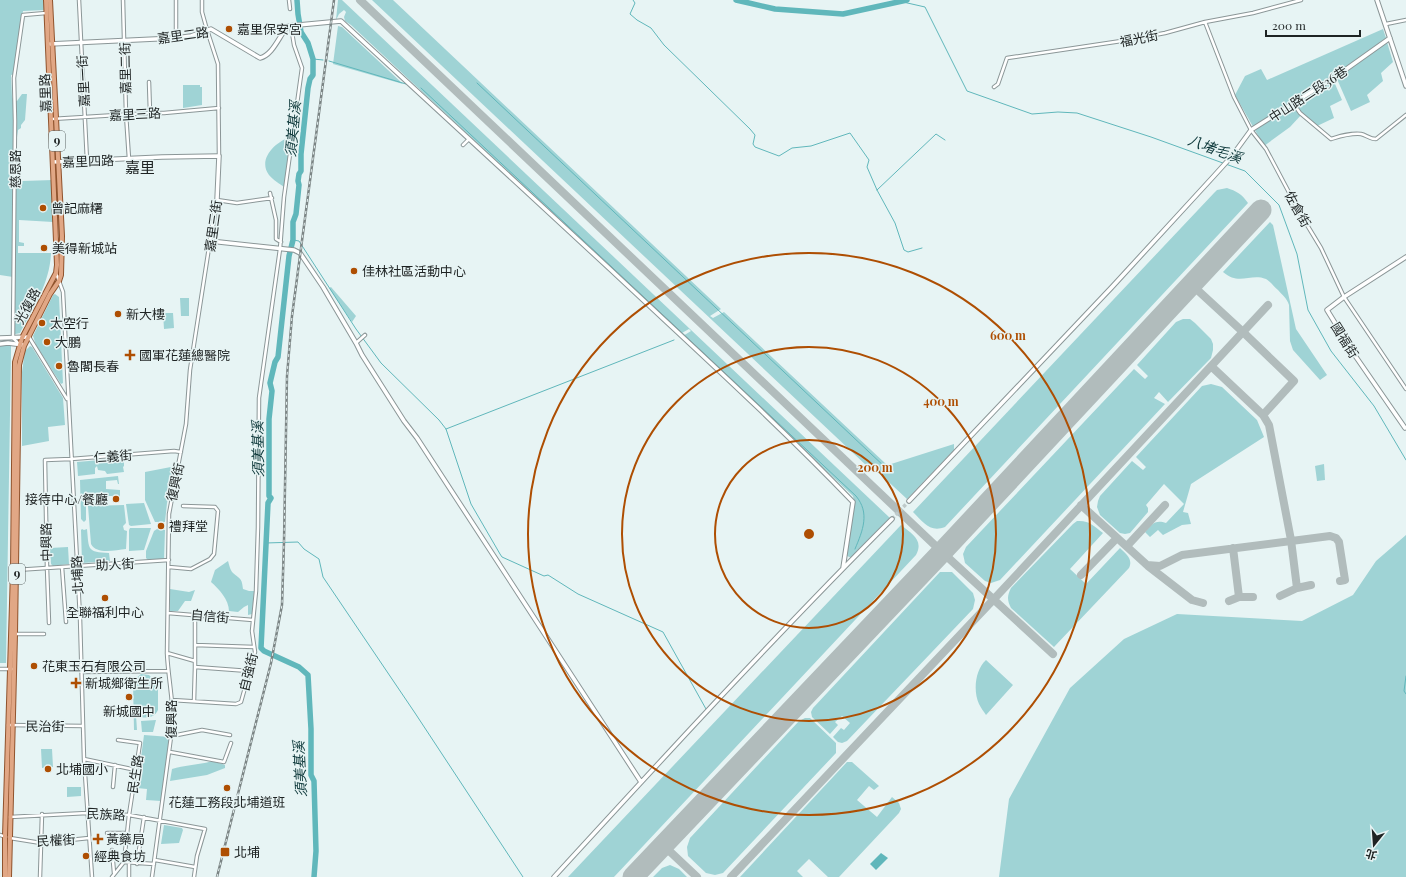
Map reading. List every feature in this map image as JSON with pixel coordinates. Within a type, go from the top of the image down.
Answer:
[{"type":"main road","name":"嘉里路","points":[[46,0],[46,13],[51,44]]},
{"type":"main road","name":"嘉里路","points":[[50,0],[54,119],[62,264],[59,281]]},
{"type":"main road","name":"嘉里路","points":[[56,162],[56,273]]},
{"type":"main road","name":"光復路","points":[[12,669],[16,634],[15,362],[19,344],[56,273]]},
{"type":"main road","name":"光復路","points":[[5,877],[5,836],[8,817],[15,570],[19,365],[24,346],[50,294],[59,281]]},
{"type":"main road","name":"光復路","points":[[5,836],[8,877]]},
{"type":"street","name":"嘉里一街","points":[[79,0],[87,161]]},
{"type":"street","name":"嘉里二街","points":[[123,0],[126,114],[129,160]]},
{"type":"street","points":[[176,0],[176,38]]},
{"type":"street","name":"嘉里三街","points":[[181,452],[186,424],[190,370],[217,200],[219,156],[218,64],[202,12],[202,0]]},
{"type":"street","points":[[289,0],[290,9]]},
{"type":"street","name":"福光街","points":[[994,87],[998,84],[1006,58],[1106,44],[1165,33],[1205,22],[1253,13],[1301,0]]},
{"type":"street","points":[[1377,0],[1406,86]]},
{"type":"street","name":"慈恩路","points":[[13,338],[14,78],[23,15],[46,13]]},
{"type":"street","points":[[1386,24],[1406,20]]},
{"type":"street","points":[[293,26],[341,22],[681,336],[812,460],[853,502],[843,568]]},
{"type":"street","name":"佐倉街","points":[[1205,22],[1234,97],[1251,130],[1266,149],[1301,215],[1321,248],[1344,297],[1406,389]]},
{"type":"street","name":"嘉里二路","points":[[51,44],[176,38],[191,36],[207,30],[214,30],[260,58],[269,54],[288,26],[293,26]]},
{"type":"street","name":"自強街","points":[[172,700],[236,704],[241,702],[254,652],[252,631],[256,590],[258,527],[259,398],[281,242],[284,197],[302,68],[294,46],[293,26]]},
{"type":"street","name":"中山路二段36巷","points":[[909,501],[1112,287],[1232,156],[1251,130],[1338,75],[1390,38]]},
{"type":"street","points":[[149,82],[150,113]]},
{"type":"street","points":[[1293,103],[1300,113],[1318,126],[1331,139],[1345,134],[1362,134],[1371,139],[1376,139],[1406,115]]},
{"type":"street","name":"嘉里三路","points":[[54,119],[164,113],[219,108]]},
{"type":"street","points":[[462,144],[469,139]]},
{"type":"street","name":"嘉里四路","points":[[56,162],[219,156]]},
{"type":"street","points":[[270,193],[276,220],[276,238],[281,242]]},
{"type":"street","points":[[217,200],[236,203],[272,198]]},
{"type":"street","points":[[210,241],[294,250],[300,253],[323,287],[362,355],[404,421],[417,438],[641,782]]},
{"type":"street","name":"國福街","points":[[1405,428],[1356,357],[1327,310],[1344,297],[1406,257]]},
{"type":"street","name":"北埔路","points":[[56,273],[63,292],[77,566],[84,759],[92,877]]},
{"type":"street","points":[[356,343],[364,334]]},
{"type":"street","points":[[0,338],[29,337],[68,399]]},
{"type":"street","points":[[13,338],[19,344]]},
{"type":"street","points":[[0,344],[19,344],[24,346]]},
{"type":"street","name":"仁義街","points":[[45,460],[174,451],[181,452]]},
{"type":"street","name":"復興街","points":[[169,560],[169,514],[181,452]]},
{"type":"street","name":"中興路","points":[[45,460],[49,623]]},
{"type":"street","points":[[169,567],[191,569],[210,559],[214,554],[217,508],[183,506]]},
{"type":"street","points":[[554,877],[641,782],[843,568],[892,519]]},
{"type":"street","name":"助人街","points":[[15,570],[169,560]]},
{"type":"street","name":"復興路","points":[[152,877],[170,752],[173,718],[167,653],[169,560]]},
{"type":"street","points":[[62,567],[66,622]]},
{"type":"street","name":"自信街","points":[[168,613],[253,620]]},
{"type":"street","points":[[194,701],[195,615]]},
{"type":"street","points":[[16,634],[44,634]]},
{"type":"street","points":[[194,645],[254,647]]},
{"type":"street","points":[[167,653],[195,660]]},
{"type":"street","points":[[195,667],[248,671]]},
{"type":"street","points":[[0,670],[12,669]]},
{"type":"street","points":[[81,672],[168,671]]},
{"type":"street","name":"民治街","points":[[10,725],[83,726]]},
{"type":"street","points":[[172,736],[202,730],[230,735]]},
{"type":"street","name":"民生路","points":[[118,740],[140,743],[129,815],[124,862]]},
{"type":"street","points":[[170,752],[224,762],[231,743]]},
{"type":"street","points":[[84,759],[136,770]]},
{"type":"street","points":[[113,787],[115,765]]},
{"type":"street","name":"民族路","points":[[8,817],[42,814],[87,813],[129,815],[205,829],[195,867]]},
{"type":"street","points":[[40,877],[42,814]]},
{"type":"street","points":[[137,864],[144,817]]},
{"type":"street","points":[[107,833],[127,833]]},
{"type":"street","name":"民權街","points":[[5,836],[41,843],[89,838]]},
{"type":"street","points":[[112,850],[114,874]]},
{"type":"street","points":[[155,860],[195,867],[194,877]]},
{"type":"street","points":[[112,877],[124,862],[154,864]]},
{"type":"street","points":[[129,863],[129,877]]},
{"type":"shaded area","points":[[0,0],[45,0],[45,10],[23,11],[16,74],[11,75],[12,97],[14,101],[17,101],[22,94],[27,94],[25,120],[21,125],[21,128],[18,130],[17,137],[15,134],[14,179],[22,181],[53,180],[53,222],[19,220],[19,242],[24,243],[24,246],[18,246],[18,253],[51,253],[48,275],[40,295],[20,333],[11,335],[13,277],[0,275]]},
{"type":"shaded area","points":[[338,0],[342,0],[890,518],[852,558],[847,556],[854,501],[853,496],[683,336],[691,331],[689,329],[680,334],[345,21],[344,17],[346,12],[344,10],[339,14],[336,20]]},
{"type":"shaded area","points":[[372,0],[393,0],[721,309],[710,316],[713,318],[724,312],[886,464],[888,465],[954,444],[954,450],[907,499],[880,474],[868,467]]},
{"type":"shaded area","points":[[338,26],[342,27],[403,84],[333,64]]},
{"type":"shaded area","points":[[1383,29],[1386,38],[1332,77],[1342,100],[1330,106],[1334,118],[1317,126],[1302,114],[1290,127],[1264,146],[1235,95],[1245,76],[1261,69],[1267,80]]},
{"type":"shaded area","points":[[1387,42],[1393,62],[1381,73],[1383,81],[1367,95],[1370,102],[1351,111],[1337,79]]},
{"type":"shaded area","points":[[183,85],[200,85],[200,87],[202,87],[202,105],[183,108]]},
{"type":"shaded area","points":[[291,137],[284,187],[269,175],[265,163],[274,147],[285,139]]},
{"type":"shaded area","points":[[1227,188],[1239,193],[1248,203],[945,527],[935,529],[927,526],[913,512],[1214,193],[1217,190]]},
{"type":"shaded area","points":[[1270,222],[1273,225],[1296,329],[1327,375],[1320,380],[1293,350],[1290,341],[1289,305],[1287,300],[1266,279],[1255,277],[1239,279],[1229,276],[1223,272]]},
{"type":"shaded area","points":[[331,287],[356,316],[352,322],[329,288]]},
{"type":"shaded area","points":[[55,294],[59,297],[63,383],[61,384],[36,345],[33,336],[53,295]]},
{"type":"shaded area","points":[[180,298],[189,298],[189,316],[181,316]]},
{"type":"shaded area","points":[[163,313],[173,313],[174,328],[164,329]]},
{"type":"shaded area","points":[[1183,319],[1190,319],[1211,339],[1213,350],[1211,358],[1168,402],[1159,392],[1154,398],[1165,404],[1000,580],[991,583],[985,581],[965,563],[963,554],[966,547],[1134,369],[1145,379],[1148,376],[1137,365],[1176,322]]},
{"type":"shaded area","points":[[0,346],[11,346],[6,663],[0,663]]},
{"type":"shaded area","points":[[30,346],[63,398],[65,425],[48,427],[49,441],[22,446],[22,372],[25,351]]},
{"type":"shaded area","points":[[1211,384],[1222,387],[1257,420],[1264,437],[1191,484],[1183,512],[1188,513],[1191,524],[1182,525],[1163,535],[1158,530],[1150,537],[1145,532],[1156,522],[1166,523],[1184,504],[1164,484],[1146,505],[1148,512],[1130,533],[1120,533],[1100,515],[1097,507],[1100,496],[1132,461],[1143,470],[1146,467],[1136,457],[1202,386]]},
{"type":"shaded area","points":[[124,458],[124,472],[107,474],[105,471],[98,470],[97,466],[95,468],[95,474],[78,476],[77,462]]},
{"type":"shaded area","points":[[1324,464],[1325,480],[1317,481],[1315,466]]},
{"type":"shaded area","points":[[176,466],[167,503],[165,522],[155,522],[145,500],[145,472]]},
{"type":"shaded area","points":[[118,476],[119,484],[117,480],[106,481],[106,489],[120,490],[120,496],[107,496],[107,501],[86,503],[86,520],[84,522],[81,519],[80,480]]},
{"type":"shaded area","points":[[144,503],[151,524],[129,525],[126,504]]},
{"type":"shaded area","points":[[124,505],[126,523],[123,526],[124,530],[127,531],[126,549],[107,551],[97,550],[91,544],[88,506]]},
{"type":"shaded area","points":[[1077,521],[1088,523],[1103,533],[1070,569],[1086,584],[1120,548],[1129,557],[1130,565],[1129,568],[1054,647],[1011,608],[1008,596],[1011,588]]},
{"type":"shaded area","points":[[901,525],[913,534],[918,541],[919,545],[916,555],[614,877],[568,877]]},
{"type":"shaded area","points":[[130,528],[151,528],[144,550],[129,551]]},
{"type":"shaded area","points":[[82,529],[87,529],[90,548],[93,551],[109,553],[110,561],[82,563]]},
{"type":"shaded area","points":[[157,529],[165,530],[164,560],[148,560],[146,558],[146,551],[154,531]]},
{"type":"shaded area","points":[[1406,535],[1406,877],[999,877],[1009,799],[1070,688],[1124,639],[1177,614],[1302,621],[1353,595],[1376,561]]},
{"type":"shaded area","points":[[68,547],[69,564],[53,566],[51,564],[50,548]]},
{"type":"shaded area","points":[[228,561],[230,569],[241,581],[243,589],[254,591],[252,614],[248,615],[248,605],[238,612],[229,611],[229,607],[225,599],[220,591],[211,582],[215,570]]},
{"type":"shaded area","points":[[940,572],[952,572],[973,593],[975,600],[973,609],[847,741],[842,743],[838,742],[833,737],[841,728],[844,730],[850,723],[842,716],[835,722],[838,725],[830,734],[812,717],[811,712],[813,708]]},
{"type":"shaded area","points":[[170,589],[189,592],[195,590],[191,601],[185,601],[178,611],[170,611]]},
{"type":"shaded area","points":[[986,660],[1013,685],[986,715],[977,699],[976,681],[979,669]]},
{"type":"shaded area","points":[[141,674],[149,675],[158,684],[158,710],[151,717],[136,715],[137,730],[134,730],[133,683]]},
{"type":"shaded area","points":[[805,718],[810,718],[836,743],[836,753],[723,873],[715,875],[706,873],[688,856],[687,847],[690,838],[799,721]]},
{"type":"shaded area","points":[[156,720],[153,732],[142,732],[141,721]]},
{"type":"shaded area","points":[[144,735],[170,737],[161,801],[146,800],[147,789],[137,788]]},
{"type":"shaded area","points":[[41,749],[52,749],[53,767],[42,768]]},
{"type":"shaded area","points":[[213,761],[225,765],[225,768],[207,775],[170,781],[172,769]]},
{"type":"shaded area","points":[[847,762],[852,762],[879,786],[874,790],[869,786],[857,800],[877,817],[892,797],[899,803],[901,809],[899,813],[839,877],[828,877],[809,859],[797,871],[803,877],[740,877]]},
{"type":"shaded area","points":[[67,787],[81,787],[81,796],[67,797]]},
{"type":"shaded area","points":[[164,825],[182,828],[183,830],[179,843],[161,844]]},
{"type":"shaded area","points":[[881,853],[888,858],[876,870],[870,864]]},
{"type":"shaded area","points":[[670,865],[679,869],[687,877],[653,877],[662,868]]},
{"type":"waterway","name":"須美基溪","points":[[297,0],[301,32],[308,43],[313,59],[313,75],[310,79],[308,88],[301,154],[301,171],[298,181],[299,185],[296,214],[293,222],[293,240],[289,256],[278,357],[275,362],[270,383],[272,391],[269,419],[269,496],[271,498],[268,503],[261,648],[264,651],[299,667],[308,675],[311,729],[311,775],[314,781],[316,851],[314,877]]},
{"type":"waterway","points":[[633,0],[635,3],[630,14],[651,28],[664,45],[750,129],[755,135],[753,144],[755,147],[779,156],[792,148],[811,146],[850,133],[869,160],[867,167],[877,190],[895,223],[904,250],[908,252],[922,248]]},
{"type":"waterway","points":[[736,0],[775,9],[843,14],[907,0]]},
{"type":"waterway","name":"八堵毛溪","points":[[903,2],[925,7],[967,91],[1032,114],[1058,112],[1077,113],[1151,137],[1245,171],[1279,205],[1297,254],[1308,310],[1331,351],[1374,406],[1406,460]]},
{"type":"waterway","points":[[313,59],[323,60]]},
{"type":"waterway","points":[[329,61],[406,84]]},
{"type":"waterway","points":[[477,83],[886,468]]},
{"type":"waterway","points":[[421,88],[856,496],[863,509],[864,522],[855,549]]},
{"type":"waterway","points":[[877,190],[936,134],[945,140]]},
{"type":"waterway","points":[[293,240],[299,241],[356,329],[381,363],[439,420],[446,429],[471,504],[502,557],[544,576],[548,575],[578,594],[663,632],[706,709]]},
{"type":"waterway","points":[[446,429],[674,340]]},
{"type":"waterway","points":[[266,543],[298,542],[304,549],[319,559],[323,577],[523,877]]},
{"type":"waterway","points":[[1406,676],[1404,691],[1406,694]]},
{"type":"taxiway","points":[[360,0],[942,552],[1053,654]]},
{"type":"taxiway","points":[[1192,285],[1294,381],[1263,415]]},
{"type":"taxiway","points":[[731,877],[994,599],[1268,305]]},
{"type":"taxiway","points":[[1211,366],[1263,415],[1269,425],[1291,540],[1297,588]]},
{"type":"taxiway","points":[[1081,505],[1147,565],[1160,566],[1182,555],[1330,536],[1336,538],[1339,542],[1345,580],[1340,581]]},
{"type":"taxiway","points":[[1127,546],[1165,505]]},
{"type":"taxiway","points":[[1081,575],[1117,538]]},
{"type":"taxiway","points":[[1233,548],[1239,597]]},
{"type":"taxiway","points":[[1148,566],[1192,600],[1203,603]]},
{"type":"taxiway","points":[[1280,596],[1297,588],[1311,585]]},
{"type":"taxiway","points":[[1229,601],[1239,597],[1253,597]]},
{"type":"taxiway","points":[[663,845],[697,877]]},
{"type":"runway","points":[[633,877],[942,552],[1261,210]]},
{"type":"tunnel","points":[[892,519],[909,501]]},
{"type":"railway","points":[[217,877],[271,663],[282,605],[287,376],[292,316],[334,0]]},
{"type":"place","name":"嘉里保安宮","points":[[229,29]]},
{"type":"place","name":"曾記麻糬","points":[[43,208]]},
{"type":"place","name":"美得新城站","points":[[44,248]]},
{"type":"place","name":"佳林社區活動中心","points":[[354,271]]},
{"type":"place","name":"新大樓","points":[[118,314]]},
{"type":"place","name":"太空行","points":[[42,323]]},
{"type":"place","name":"大鵬","points":[[47,342]]},
{"type":"place","name":"國軍花蓮總醫院","points":[[130,355]]},
{"type":"place","name":"魯閣長春","points":[[59,366]]},
{"type":"place","name":"接待中心/餐廳","points":[[116,499]]},
{"type":"place","name":"禮拜堂","points":[[161,526]]},
{"type":"place","name":"全聯福利中心","points":[[105,598]]},
{"type":"place","name":"花東玉石有限公司","points":[[34,666]]},
{"type":"place","name":"新城鄉衛生所","points":[[76,683]]},
{"type":"place","name":"新城國中","points":[[129,697]]},
{"type":"place","name":"北埔國小","points":[[48,769]]},
{"type":"place","name":"花蓮工務段北埔道班","points":[[227,788]]},
{"type":"place","name":"黃藥局","points":[[98,839]]},
{"type":"place","name":"北埔","points":[[225,852]]},
{"type":"place","name":"經典食坊","points":[[86,856]]},
{"type":"district","name":"嘉里","points":[[140,168]]}]
